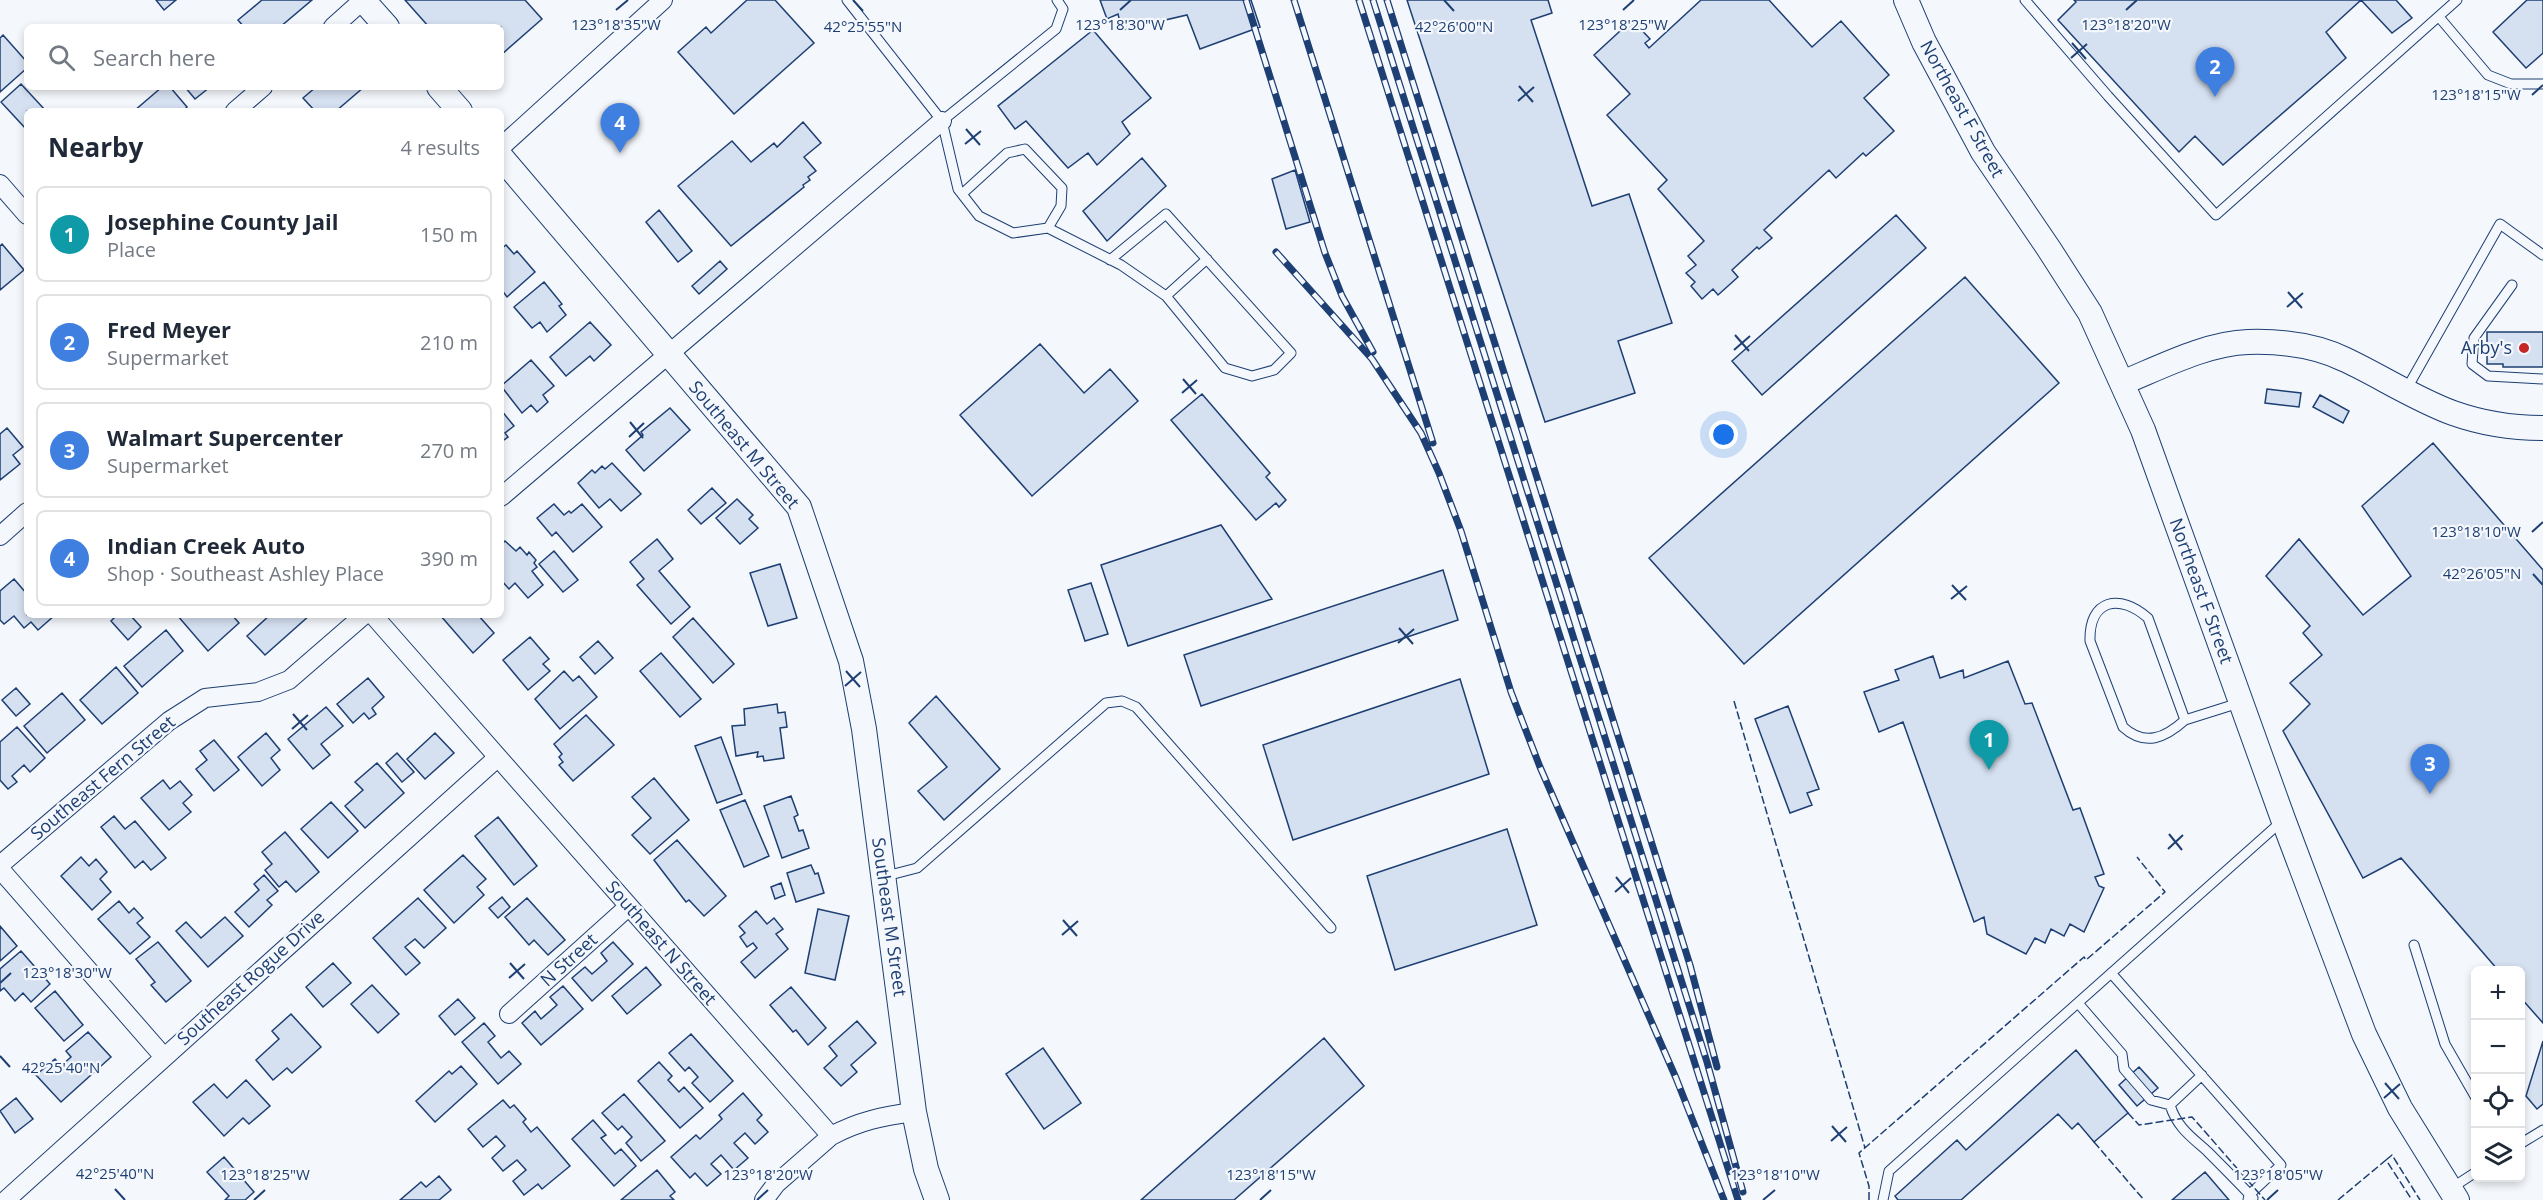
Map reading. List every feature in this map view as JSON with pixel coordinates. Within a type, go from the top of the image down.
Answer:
[{"type":"street","points":[[336,24],[363,0],[384,24]]},
{"type":"street","points":[[504,144],[663,0]]},
{"type":"street","name":"Northeast F Street","points":[[1906,0],[1924,42],[1983,152],[2090,314],[2122,383],[2143,430],[2283,819],[2364,1034],[2400,1108],[2453,1195]]},
{"type":"street","points":[[238,108],[260,90]]},
{"type":"street","points":[[442,90],[457,108]]},
{"type":"street","points":[[504,494],[942,121]]},
{"type":"street","name":"Southeast M Street","points":[[504,162],[799,507],[852,661],[864,729],[914,1112]]},
{"type":"street","points":[[0,184],[24,212]]},
{"type":"street","points":[[2122,383],[2221,345],[2247,342],[2284,343],[2310,347],[2345,359],[2405,392],[2451,412],[2477,420],[2543,428]]},
{"type":"street","points":[[0,536],[24,515]]},
{"type":"street","name":"Southeast Fern Street","points":[[0,867],[169,721],[205,698],[258,692],[290,680],[361,618]]},
{"type":"street","name":"Southeast N Street","points":[[376,618],[831,1136]]},
{"type":"street","name":"Southeast Rogue Drive","points":[[6,1200],[497,758]]},
{"type":"street","points":[[0,867],[164,1057]]},
{"type":"street","name":"N Street","points":[[509,1014],[628,907]]},
{"type":"street","points":[[764,1200],[776,1184],[831,1136],[853,1124],[914,1112],[926,1169],[937,1200]]},
{"type":"lane","points":[[847,0],[942,121],[958,189],[979,216],[1013,233],[1048,228],[1110,260],[1166,296],[1225,368],[1251,376],[1274,370],[1291,353],[1166,214],[1110,260]]},
{"type":"lane","points":[[942,121],[1056,29],[1064,9],[1057,0]]},
{"type":"lane","points":[[2025,0],[2108,96],[2216,214],[2457,0]]},
{"type":"lane","points":[[2439,17],[2488,75],[2511,84],[2543,84]]},
{"type":"lane","points":[[962,194],[1007,153],[1024,149],[1062,188],[1061,206],[1048,228]]},
{"type":"lane","points":[[2405,392],[2500,224],[2543,255]]},
{"type":"lane","points":[[1166,296],[1207,259]]},
{"type":"lane","points":[[2512,285],[2474,338],[2472,364],[2488,376],[2543,379]]},
{"type":"lane","points":[[2186,720],[2148,618],[2126,603],[2104,606],[2096,613],[2089,626],[2090,641],[2123,727],[2133,736],[2146,740],[2172,732],[2186,720],[2241,702]]},
{"type":"lane","points":[[883,877],[917,868],[1106,703],[1122,701],[1136,707],[1330,928]]},
{"type":"lane","points":[[1883,1200],[1889,1171],[2283,819]]},
{"type":"lane","points":[[2414,945],[2445,1044],[2471,1091]]},
{"type":"lane","points":[[2111,973],[2281,1165],[2251,1198],[2205,1150],[2185,1133],[2175,1120],[2170,1105]]},
{"type":"lane","points":[[2078,1003],[2122,1054],[2124,1069],[2151,1101],[2170,1105]]},
{"type":"lane","points":[[2170,1105],[2202,1076]]},
{"type":"lane","points":[[2525,1141],[2543,1130]]},
{"type":"lane","points":[[2453,1195],[2471,1176]]},
{"type":"building","points":[[156,0],[176,0],[164,10]]},
{"type":"building","points":[[262,0],[312,0],[284,24],[241,24],[238,20]]},
{"type":"building","points":[[405,0],[525,0],[542,19],[504,52],[504,24],[426,24]]},
{"type":"building","points":[[747,0],[775,0],[814,43],[734,114],[678,52],[706,27],[711,33]]},
{"type":"building","points":[[1100,0],[1251,0],[1260,27],[1200,49],[1187,15],[1122,30],[1118,14],[1107,19]]},
{"type":"building","points":[[1407,0],[1548,0],[1552,13],[1531,20],[1592,206],[1629,194],[1672,323],[1618,341],[1635,393],[1545,422]]},
{"type":"building","points":[[1701,0],[1769,0],[1812,47],[1841,21],[1889,75],[1864,98],[1894,131],[1866,156],[1863,153],[1836,178],[1829,170],[1764,230],[1772,238],[1759,249],[1757,247],[1732,270],[1738,277],[1718,295],[1713,289],[1702,299],[1691,286],[1695,282],[1686,273],[1696,265],[1688,256],[1704,241],[1658,189],[1667,180],[1607,115],[1630,94],[1594,55],[1632,20],[1650,39],[1645,43],[1649,48]]},
{"type":"building","points":[[2074,0],[2361,0],[2326,32],[2346,58],[2223,165],[2195,136],[2179,152],[2058,20],[2076,2]]},
{"type":"building","points":[[2361,0],[2396,0],[2412,18],[2392,33]]},
{"type":"building","points":[[2527,0],[2543,0],[2543,53],[2526,68],[2493,32]]},
{"type":"building","points":[[1093,30],[1151,98],[1122,122],[1130,134],[1097,165],[1088,153],[1068,168],[1026,121],[1015,129],[998,106]]},
{"type":"building","points":[[3,35],[24,59],[24,71],[0,92],[0,38]]},
{"type":"building","points":[[21,84],[24,90],[43,108],[24,108],[24,127],[1,102]]},
{"type":"building","points":[[158,90],[173,90],[187,107],[186,108],[138,108]]},
{"type":"building","points":[[188,90],[206,90],[195,99]]},
{"type":"building","points":[[312,90],[360,90],[340,108],[312,108],[303,98]]},
{"type":"building","points":[[803,122],[821,143],[804,157],[816,171],[808,177],[810,180],[803,185],[804,187],[731,246],[678,186],[732,141],[751,162],[774,143],[777,147]]},
{"type":"building","points":[[1142,158],[1166,186],[1107,241],[1083,211]]},
{"type":"building","points":[[1295,170],[1310,222],[1286,229],[1272,179]]},
{"type":"building","points":[[659,210],[692,251],[678,262],[646,222]]},
{"type":"building","points":[[1896,215],[1926,248],[1762,395],[1732,361]]},
{"type":"building","points":[[2,244],[24,270],[0,290],[0,246]]},
{"type":"building","points":[[506,245],[514,254],[517,251],[535,272],[507,297],[504,293],[504,247]]},
{"type":"building","points":[[720,261],[727,269],[699,294],[692,286]]},
{"type":"building","points":[[1965,277],[2059,383],[1744,664],[1649,558]]},
{"type":"building","points":[[544,282],[562,304],[559,306],[566,315],[547,332],[540,322],[532,328],[514,307]]},
{"type":"building","points":[[590,322],[611,345],[594,361],[590,356],[566,376],[550,357]]},
{"type":"building","points":[[2487,332],[2543,332],[2543,367],[2503,367],[2503,364],[2487,364]]},
{"type":"building","points":[[1040,344],[1084,393],[1110,369],[1138,401],[1032,496],[960,415]]},
{"type":"building","points":[[531,360],[554,386],[543,395],[548,402],[537,412],[531,405],[522,413],[504,390],[504,383]]},
{"type":"building","points":[[2267,389],[2301,393],[2299,407],[2265,403]]},
{"type":"building","points":[[1202,394],[1270,473],[1266,477],[1286,500],[1279,507],[1276,503],[1256,520],[1171,420]]},
{"type":"building","points":[[2320,395],[2349,411],[2343,423],[2313,407]]},
{"type":"building","points":[[670,408],[690,430],[644,471],[626,450],[643,435],[641,432]]},
{"type":"building","points":[[504,414],[514,426],[505,433],[508,437],[504,440]]},
{"type":"building","points":[[7,428],[23,447],[13,455],[20,464],[0,480],[0,434]]},
{"type":"building","points":[[2433,443],[2543,570],[2543,1023],[2525,1003],[2525,966],[2495,966],[2401,858],[2363,878],[2283,731],[2310,704],[2290,683],[2322,655],[2303,633],[2310,626],[2266,576],[2299,539],[2363,615],[2411,576],[2362,506]]},
{"type":"building","points":[[612,463],[641,494],[621,511],[610,499],[599,508],[578,483],[592,470],[595,473],[602,466],[605,469]]},
{"type":"building","points":[[712,488],[726,503],[701,524],[688,510]]},
{"type":"building","points":[[737,499],[753,515],[749,519],[758,528],[740,544],[716,518]]},
{"type":"building","points":[[554,504],[564,515],[569,511],[571,513],[582,504],[602,527],[573,552],[556,532],[552,536],[537,518]]},
{"type":"building","points":[[1221,525],[1272,599],[1128,646],[1101,565]]},
{"type":"building","points":[[657,539],[673,559],[659,571],[690,607],[671,624],[637,585],[644,579],[630,562]]},
{"type":"building","points":[[504,542],[516,551],[520,547],[527,555],[529,552],[536,560],[534,563],[537,567],[532,571],[543,585],[528,598],[515,583],[509,589],[504,583]]},
{"type":"building","points":[[554,551],[578,580],[563,592],[539,564]]},
{"type":"building","points":[[780,564],[797,618],[768,626],[750,573]]},
{"type":"building","points":[[1443,570],[1458,620],[1201,706],[1184,655]]},
{"type":"building","points":[[14,579],[24,591],[24,618],[52,618],[38,630],[31,622],[24,628],[14,616],[4,624],[0,620],[0,591]]},
{"type":"building","points":[[1091,583],[1108,634],[1085,641],[1068,590]]},
{"type":"building","points":[[114,618],[133,618],[141,627],[128,640],[111,621]]},
{"type":"building","points":[[180,618],[235,618],[239,623],[208,651]]},
{"type":"building","points":[[267,618],[307,618],[265,655],[247,636]]},
{"type":"building","points":[[443,618],[481,618],[494,633],[473,653]]},
{"type":"building","points":[[693,618],[734,664],[713,683],[673,637]]},
{"type":"building","points":[[166,630],[183,651],[142,687],[124,666]]},
{"type":"building","points":[[530,637],[549,659],[543,664],[550,671],[528,690],[503,660]]},
{"type":"building","points":[[598,641],[613,658],[595,674],[580,657]]},
{"type":"building","points":[[661,653],[701,699],[680,717],[640,671]]},
{"type":"building","points":[[1933,656],[1940,678],[1963,670],[1964,678],[2008,661],[2025,704],[2032,703],[2073,810],[2080,808],[2104,874],[2095,877],[2099,886],[2104,888],[2084,932],[2070,924],[2064,936],[2051,929],[2045,943],[2035,938],[2026,954],[1987,934],[1984,917],[1974,922],[1903,722],[1879,732],[1864,692],[1899,680],[1895,670]]},
{"type":"building","points":[[116,667],[138,693],[102,724],[80,700]]},
{"type":"building","points":[[564,671],[573,681],[579,676],[597,697],[560,729],[535,699]]},
{"type":"building","points":[[368,678],[384,697],[372,708],[376,714],[369,719],[364,713],[353,723],[337,704]]},
{"type":"building","points":[[1460,679],[1489,774],[1293,840],[1263,745]]},
{"type":"building","points":[[16,688],[30,704],[16,716],[2,700]]},
{"type":"building","points":[[62,693],[85,720],[47,753],[24,726]]},
{"type":"building","points":[[936,696],[1000,769],[944,820],[918,791],[947,767],[909,723]]},
{"type":"building","points":[[777,704],[778,713],[785,712],[787,727],[780,728],[784,758],[764,761],[763,756],[757,757],[758,752],[736,756],[732,726],[745,725],[744,709]]},
{"type":"building","points":[[1788,706],[1819,789],[1807,793],[1812,805],[1790,813],[1755,719]]},
{"type":"building","points":[[326,707],[343,726],[321,744],[330,755],[313,769],[288,739]]},
{"type":"building","points":[[586,715],[614,745],[573,781],[559,765],[563,762],[559,757],[562,754],[554,744]]},
{"type":"building","points":[[17,727],[45,758],[30,772],[24,765],[12,776],[17,782],[8,789],[0,780],[0,742]]},
{"type":"building","points":[[266,733],[280,750],[271,758],[280,770],[262,786],[238,757]]},
{"type":"building","points":[[435,733],[454,753],[425,779],[407,759]]},
{"type":"building","points":[[721,737],[742,794],[717,803],[695,746]]},
{"type":"building","points":[[214,740],[239,770],[214,791],[196,769],[207,760],[200,751]]},
{"type":"building","points":[[397,753],[414,772],[402,782],[386,763]]},
{"type":"building","points":[[377,763],[404,793],[365,828],[345,806],[363,790],[355,782]]},
{"type":"building","points":[[654,778],[689,820],[650,854],[632,835],[651,818],[632,797]]},
{"type":"building","points":[[163,780],[170,789],[180,781],[192,795],[183,803],[191,812],[169,830],[141,798]]},
{"type":"building","points":[[791,796],[798,815],[794,817],[799,831],[803,830],[809,848],[782,858],[764,806]]},
{"type":"building","points":[[745,800],[769,856],[744,867],[720,810]]},
{"type":"building","points":[[331,802],[358,831],[328,858],[301,829]]},
{"type":"building","points":[[114,816],[125,829],[135,821],[166,858],[151,870],[143,861],[135,868],[101,827]]},
{"type":"building","points":[[498,817],[537,866],[514,885],[475,836]]},
{"type":"building","points":[[1507,829],[1537,925],[1395,970],[1367,876]]},
{"type":"building","points":[[285,832],[319,872],[296,892],[286,881],[279,887],[265,870],[272,864],[262,852]]},
{"type":"building","points":[[677,840],[726,896],[704,916],[689,900],[686,902],[654,860]]},
{"type":"building","points":[[463,855],[486,879],[477,887],[484,895],[454,923],[424,890]]},
{"type":"building","points":[[81,857],[89,866],[96,859],[107,872],[100,879],[111,892],[92,910],[61,876]]},
{"type":"building","points":[[811,865],[815,874],[818,873],[824,893],[796,902],[787,873]]},
{"type":"building","points":[[264,875],[278,891],[267,900],[272,905],[249,927],[235,912],[259,890],[254,884]]},
{"type":"building","points":[[781,883],[785,895],[775,899],[771,887]]},
{"type":"building","points":[[502,897],[510,907],[498,918],[489,908]]},
{"type":"building","points":[[418,898],[446,928],[424,948],[415,939],[405,947],[420,963],[406,975],[373,938]]},
{"type":"building","points":[[527,898],[565,940],[548,955],[534,940],[529,945],[505,917]]},
{"type":"building","points":[[119,901],[129,913],[134,908],[143,918],[137,923],[150,937],[130,954],[98,919]]},
{"type":"building","points":[[818,909],[849,916],[835,980],[805,973]]},
{"type":"building","points":[[756,911],[767,924],[774,918],[783,929],[776,934],[788,949],[755,978],[741,962],[757,948],[753,943],[747,947],[740,937],[745,933],[739,926]]},
{"type":"building","points":[[225,917],[243,936],[208,967],[176,931],[186,922],[201,938]]},
{"type":"building","points":[[0,926],[17,946],[0,961]]},
{"type":"building","points":[[158,942],[191,981],[166,1002],[151,985],[155,982],[136,959]]},
{"type":"building","points":[[613,942],[633,964],[592,1001],[572,978],[585,967],[592,974],[607,961],[601,953]]},
{"type":"building","points":[[21,951],[50,984],[31,1002],[23,993],[15,1001],[4,988],[0,991],[0,969]]},
{"type":"building","points":[[333,963],[351,983],[323,1007],[306,987]]},
{"type":"building","points":[[646,967],[661,985],[627,1014],[612,996]]},
{"type":"building","points":[[372,985],[399,1014],[378,1033],[351,1004]]},
{"type":"building","points":[[563,986],[583,1009],[541,1045],[522,1023],[535,1011],[541,1019],[557,1005],[550,997]]},
{"type":"building","points":[[791,987],[826,1028],[808,1045],[796,1030],[793,1032],[770,1005]]},
{"type":"building","points":[[55,991],[83,1025],[64,1041],[35,1008]]},
{"type":"building","points":[[458,999],[475,1018],[455,1035],[439,1016]]},
{"type":"building","points":[[291,1014],[321,1047],[292,1073],[287,1068],[273,1080],[256,1060],[279,1039],[272,1031]]},
{"type":"building","points":[[857,1021],[876,1043],[851,1065],[857,1072],[841,1086],[824,1068],[837,1056],[829,1046]]},
{"type":"building","points":[[484,1023],[495,1036],[488,1042],[501,1058],[509,1051],[521,1064],[498,1084],[462,1042]]},
{"type":"building","points":[[88,1032],[111,1057],[61,1102],[36,1075],[55,1059],[61,1066],[71,1057],[66,1051]]},
{"type":"building","points":[[691,1034],[733,1081],[710,1102],[692,1083],[698,1077],[689,1067],[685,1071],[669,1053]]},
{"type":"building","points":[[1324,1038],[1364,1086],[1234,1200],[1141,1200]]},
{"type":"building","points":[[2543,1041],[2543,1104],[2537,1109],[2526,1096]]},
{"type":"building","points":[[1043,1048],[1081,1103],[1044,1129],[1006,1074]]},
{"type":"building","points":[[2076,1050],[2128,1113],[2094,1142],[2078,1123],[2072,1129],[2058,1114],[1961,1200],[1898,1200],[1895,1196],[1957,1140],[1966,1150]]},
{"type":"building","points":[[659,1062],[672,1076],[668,1080],[679,1092],[684,1087],[703,1108],[680,1128],[638,1081]]},
{"type":"building","points":[[461,1066],[477,1084],[435,1122],[416,1101],[449,1071],[452,1074]]},
{"type":"building","points":[[2139,1067],[2158,1088],[2137,1106],[2119,1085]]},
{"type":"building","points":[[246,1080],[270,1106],[249,1124],[243,1118],[224,1136],[193,1102],[214,1084],[227,1098]]},
{"type":"building","points":[[743,1093],[762,1115],[757,1120],[768,1132],[755,1144],[745,1133],[734,1143],[748,1158],[734,1170],[721,1155],[711,1164],[721,1174],[707,1186],[695,1173],[690,1178],[671,1157],[696,1135],[700,1139],[722,1119],[719,1115]]},
{"type":"building","points":[[624,1094],[665,1141],[641,1161],[626,1143],[632,1137],[622,1126],[618,1130],[602,1113]]},
{"type":"building","points":[[16,1098],[33,1119],[15,1133],[0,1111]]},
{"type":"building","points":[[503,1100],[510,1108],[514,1105],[526,1119],[523,1122],[531,1132],[537,1127],[570,1166],[542,1189],[538,1184],[524,1195],[513,1181],[526,1170],[517,1160],[503,1171],[492,1158],[505,1146],[496,1136],[483,1147],[468,1129]]},
{"type":"building","points":[[593,1120],[606,1135],[601,1138],[615,1154],[621,1149],[636,1166],[614,1186],[572,1139]]},
{"type":"building","points":[[224,1157],[254,1192],[245,1200],[225,1200],[229,1196],[207,1172]]},
{"type":"building","points":[[657,1170],[675,1192],[670,1196],[674,1200],[621,1200]]},
{"type":"building","points":[[2205,1172],[2229,1200],[2172,1200]]},
{"type":"building","points":[[439,1176],[451,1190],[439,1200],[400,1200],[421,1182],[426,1187]]},
{"type":"railway","points":[[1246,0],[1325,253],[1342,296],[1373,352]]},
{"type":"railway","points":[[1294,0],[1433,443]]},
{"type":"railway","points":[[1359,0],[1738,1200]]},
{"type":"railway","points":[[1373,0],[1707,1062],[1743,1192]]},
{"type":"railway","points":[[1387,0],[1690,965],[1717,1067]]},
{"type":"railway","points":[[1276,252],[1372,359],[1421,433],[1461,531],[1511,692],[1540,767],[1676,1078],[1724,1200]]},
{"type":"fence","points":[[1734,701],[1865,1148]]},
{"type":"fence","points":[[1869,1200],[1869,1186],[1859,1153],[2084,957],[2086,960],[2165,892],[2137,857]]},
{"type":"fence","points":[[2128,1113],[2139,1125],[2192,1117],[2265,1200]]},
{"type":"fence","points":[[2094,1142],[2144,1200]]},
{"type":"fence","points":[[2386,1160],[2392,1155],[2420,1200]]},
{"type":"fence","points":[[2338,1200],[2386,1160],[2412,1200]]},
{"type":"place","name":"Fred Meyer","points":[[2215,97]]},
{"type":"place","name":"Indian Creek Auto","points":[[620,153]]},
{"type":"place","name":"Arby's","points":[[2524,348]]},
{"type":"place","name":"Josephine County Jail","points":[[1989,770]]},
{"type":"place","name":"Walmart Supercenter","points":[[2430,794]]}]
